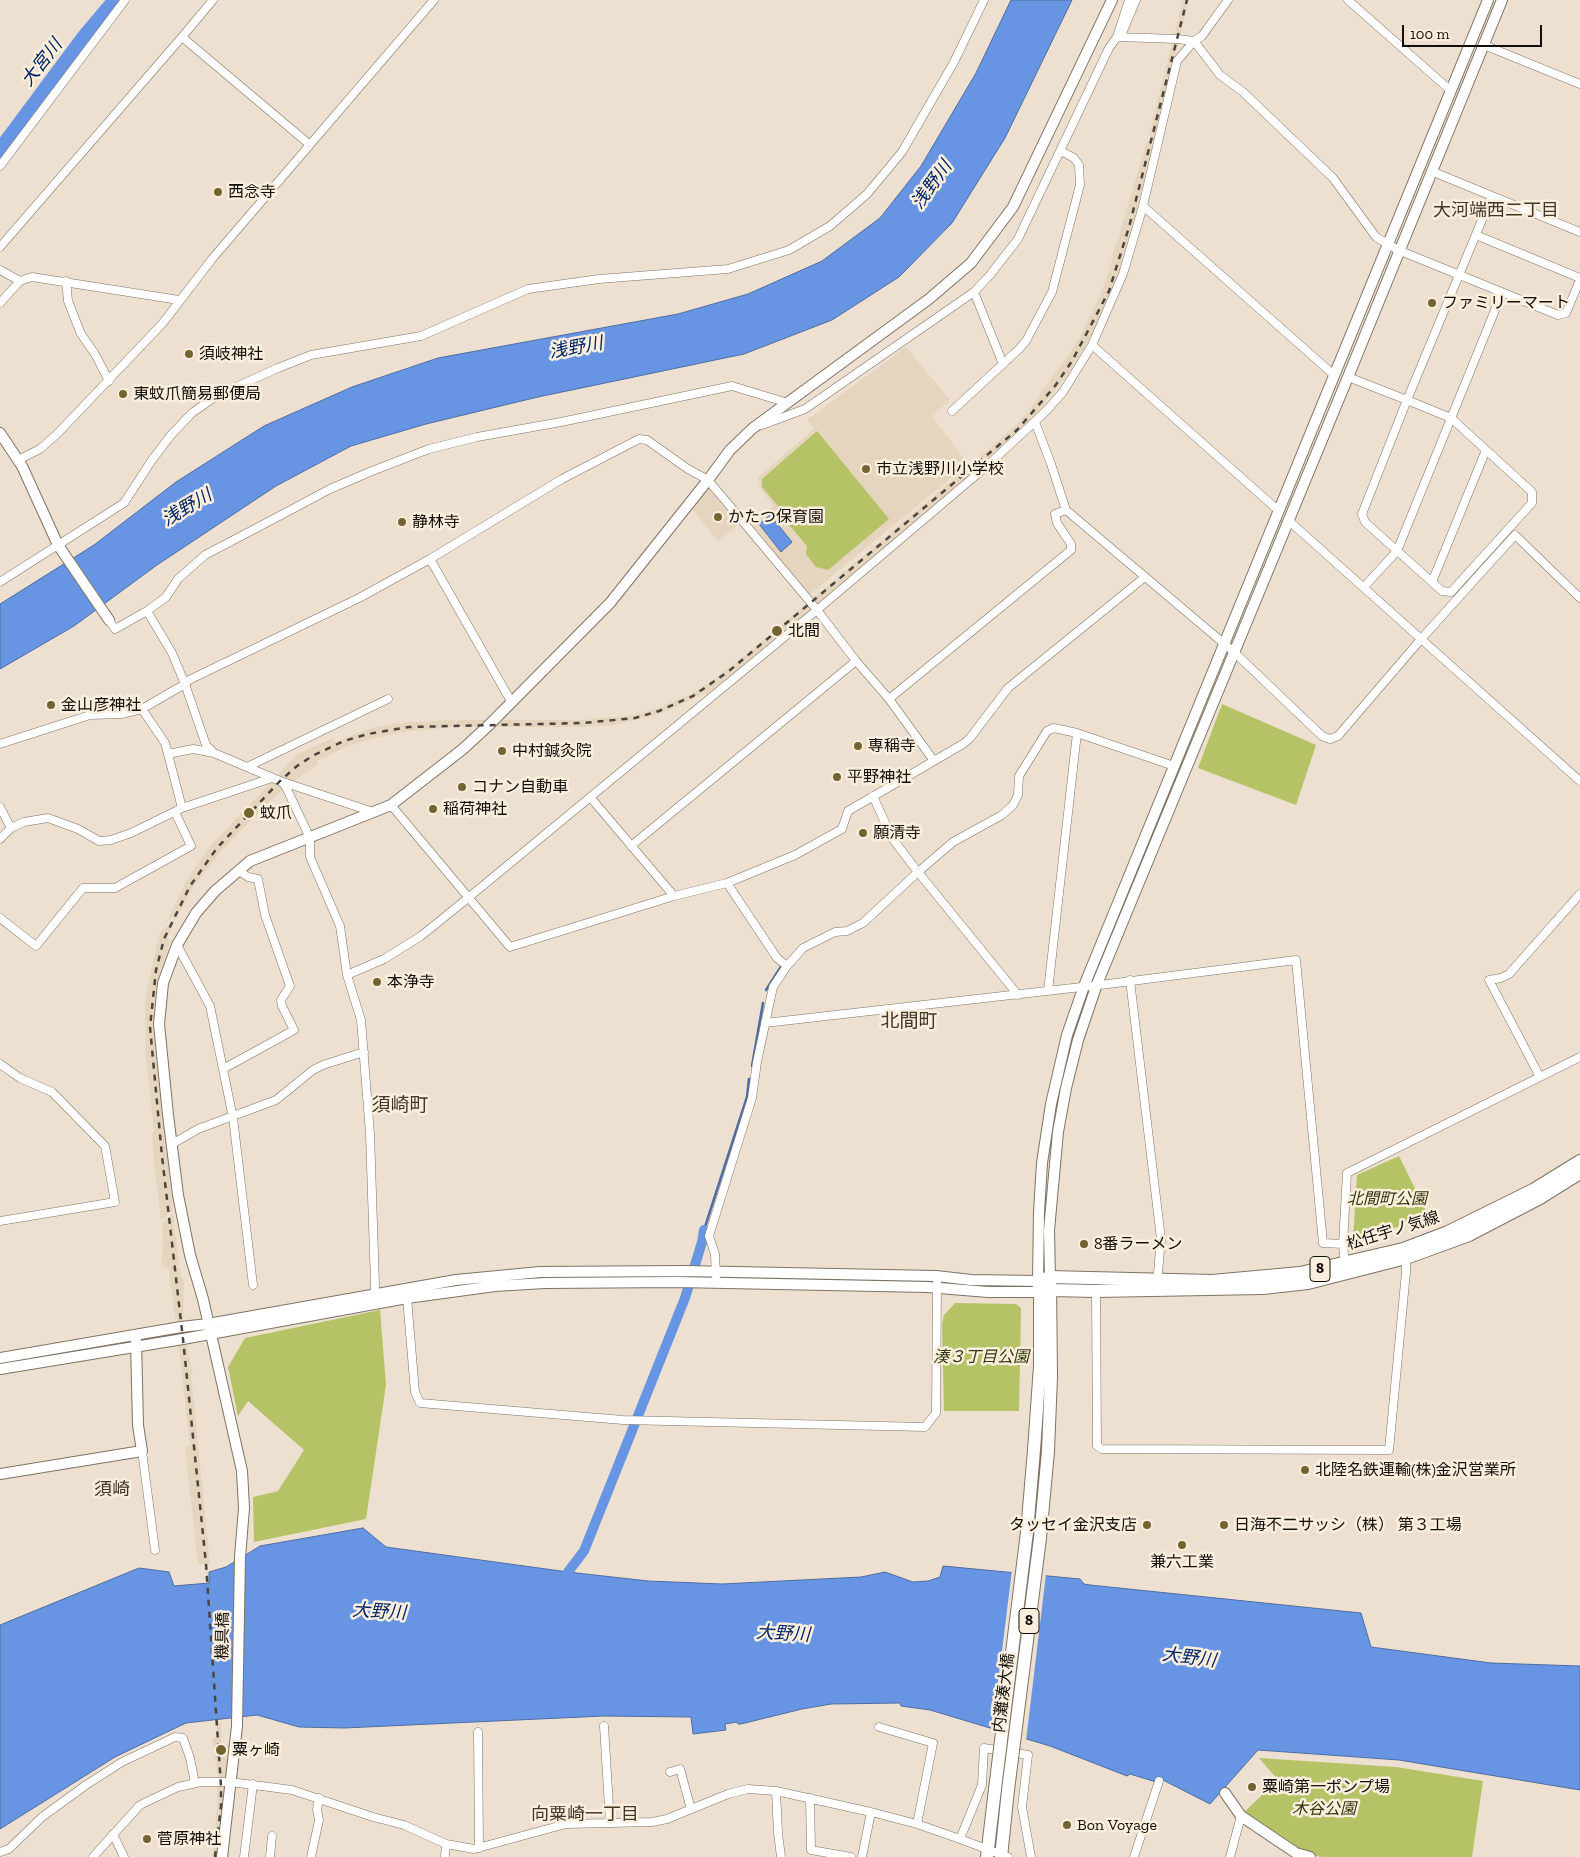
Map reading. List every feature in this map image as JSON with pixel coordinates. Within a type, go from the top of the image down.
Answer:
[{"type":"main road","name":"松任宇ノ気線","points":[[1405,1253],[1533,1190],[1580,1162]]},
{"type":"main road","name":"松任宇ノ気線","points":[[1045,1285],[1157,1284],[1263,1288],[1308,1282],[1345,1269],[1469,1236],[1540,1198],[1580,1173]]},
{"type":"main road","name":"内灘湊大橋","points":[[988,1853],[1025,1551],[1045,1285]]},
{"type":"main road","name":"内灘湊大橋","points":[[1003,1856],[1008,1790],[1040,1538],[1048,1451],[1045,1285]]},
{"type":"street","points":[[0,166],[125,0]]},
{"type":"street","points":[[0,247],[213,0]]},
{"type":"street","points":[[18,460],[40,449],[57,434],[162,324],[212,258],[434,0]]},
{"type":"street","points":[[0,582],[60,547],[124,503],[152,460],[171,435],[192,413],[216,396],[278,368],[311,355],[421,336],[528,289],[599,279],[728,269],[789,250],[830,226],[867,194],[902,152],[954,62],[984,0]]},
{"type":"street","name":"機具橋","points":[[222,1857],[237,1726],[241,1546],[244,1508],[242,1471],[190,1255],[178,1195],[159,1024],[163,983],[177,945],[196,913],[215,891],[250,861],[391,805],[463,749],[512,703],[610,603],[730,450],[753,428],[929,299],[970,263],[1013,206],[1112,0]]},
{"type":"street","points":[[1119,37],[1129,0]]},
{"type":"street","points":[[753,428],[805,409],[974,292],[1005,258],[1018,239],[1109,48],[1119,37],[1136,0]]},
{"type":"street","points":[[347,974],[384,958],[421,936],[468,898],[817,610],[980,471],[1035,422],[1063,392],[1092,345],[1123,274],[1143,206],[1177,61],[1202,36],[1228,0]]},
{"type":"street","points":[[1348,0],[1450,90]]},
{"type":"street","points":[[1045,1285],[1039,1212],[1042,1163],[1051,1104],[1067,1035],[1084,986],[1488,0]]},
{"type":"street","points":[[1045,1285],[1058,1132],[1066,1088],[1078,1040],[1097,984],[1502,0]]},
{"type":"street","points":[[182,37],[309,144]]},
{"type":"street","points":[[1119,37],[1177,39],[1194,42],[1220,75],[1243,92],[1333,178],[1376,237],[1398,250],[1459,276],[1558,315],[1566,313],[1580,279],[1476,235]]},
{"type":"street","points":[[1484,45],[1580,84]]},
{"type":"street","points":[[952,411],[1026,341],[1052,292],[1080,185],[1079,165],[1074,158],[1061,151]]},
{"type":"street","points":[[1431,171],[1580,232]]},
{"type":"street","points":[[1348,376],[1407,400],[1451,418],[1532,492],[1532,503],[1451,592],[1442,591],[1365,522],[1362,514],[1407,400],[1492,196]]},
{"type":"street","points":[[1143,206],[1334,375]]},
{"type":"street","points":[[0,270],[20,281]]},
{"type":"street","points":[[0,303],[20,281],[32,277],[179,300]]},
{"type":"street","points":[[66,281],[68,301],[81,334],[95,354],[109,381]]},
{"type":"street","points":[[974,292],[1003,364]]},
{"type":"street","points":[[1364,587],[1397,551],[1502,293]]},
{"type":"street","points":[[1092,345],[1278,510]]},
{"type":"street","points":[[0,433],[18,460],[60,547],[115,629],[147,611],[166,596],[178,579],[205,555],[330,489],[429,449],[478,437],[561,422],[732,386],[788,403]]},
{"type":"street","points":[[1035,422],[1066,510],[1234,652],[1322,736],[1330,739],[1338,736],[1515,534],[1580,598]]},
{"type":"street","points":[[0,744],[90,715],[121,714],[142,709],[189,680],[360,598],[430,559],[562,479],[639,440],[648,440],[688,469],[708,480],[817,610],[888,699],[934,761]]},
{"type":"street","points":[[1432,582],[1486,450]]},
{"type":"street","points":[[888,699],[1071,550],[1071,544],[1057,523],[1055,514],[1066,510]]},
{"type":"street","points":[[1288,520],[1580,781]]},
{"type":"street","points":[[430,559],[512,703]]},
{"type":"street","points":[[391,805],[510,947],[674,896],[727,883],[795,855],[842,829],[848,811],[970,738],[1008,688],[1145,577]]},
{"type":"street","points":[[147,611],[172,653],[206,745],[214,753]]},
{"type":"street","points":[[631,846],[856,661]]},
{"type":"street","points":[[247,767],[388,698]]},
{"type":"street","points":[[0,918],[36,946],[83,888],[115,888],[191,846],[179,810],[165,743],[142,709]]},
{"type":"street","points":[[716,1283],[711,1272],[716,1254],[709,1236],[752,1098],[773,987],[787,966],[803,948],[835,932],[847,930],[862,923],[953,842],[1002,815],[1013,805],[1018,795],[1019,776],[1046,731],[1054,728],[1077,732],[1174,766]]},
{"type":"street","points":[[1048,991],[1077,732]]},
{"type":"street","points":[[168,754],[193,749],[214,753],[285,785],[310,838],[310,857],[340,926],[347,974],[362,1020],[370,1134],[374,1299]]},
{"type":"street","points":[[0,839],[11,828],[24,822],[48,818],[78,829],[99,841],[111,840],[131,834],[179,810],[276,780],[373,812]]},
{"type":"street","points":[[873,796],[892,838],[1018,995]]},
{"type":"street","points":[[590,797],[674,896]]},
{"type":"street","points":[[0,807],[11,828]]},
{"type":"street","points":[[223,1069],[294,1030],[281,1000],[290,986],[265,915],[258,879],[248,877],[238,870]]},
{"type":"street","points":[[727,883],[777,958],[787,966]]},
{"type":"street","points":[[1540,1077],[1489,980],[1501,978],[1509,974],[1580,894]]},
{"type":"street","points":[[177,945],[210,1006],[232,1116],[253,1285]]},
{"type":"street","points":[[765,1023],[1018,995],[1296,960],[1323,1243],[1343,1244]]},
{"type":"street","points":[[1130,980],[1162,1239],[1157,1284]]},
{"type":"street","points":[[172,1144],[198,1129],[276,1100],[313,1070],[323,1065],[364,1052]]},
{"type":"street","points":[[1345,1269],[1343,1244],[1347,1173],[1580,1057]]},
{"type":"street","points":[[0,1064],[20,1078],[52,1092],[105,1146],[115,1202],[0,1221]]},
{"type":"street","points":[[1096,1285],[1097,1446],[1102,1449],[1389,1450],[1405,1253]]},
{"type":"street","points":[[0,1369],[137,1345],[209,1329],[374,1299],[456,1280],[540,1272],[684,1271],[936,1276],[1045,1285]]},
{"type":"street","points":[[407,1298],[416,1392],[420,1403],[623,1420],[925,1427],[936,1413],[936,1276]]},
{"type":"street","points":[[374,1299],[407,1298],[495,1286],[545,1283],[677,1282],[937,1288],[988,1292],[1045,1285]]},
{"type":"street","points":[[0,1358],[181,1327],[209,1329]]},
{"type":"street","points":[[135,1335],[137,1345],[138,1425],[155,1550]]},
{"type":"street","points":[[0,1474],[142,1451]]},
{"type":"street","points":[[604,1726],[610,1823]]},
{"type":"street","points":[[879,1727],[933,1743],[917,1824]]},
{"type":"street","points":[[478,1732],[479,1848]]},
{"type":"street","points":[[0,1852],[9,1849],[42,1817],[86,1785],[122,1762],[175,1737],[183,1738],[190,1758],[195,1783]]},
{"type":"street","points":[[960,1839],[982,1786],[984,1748],[1028,1755],[1022,1807],[1028,1855]]},
{"type":"street","points":[[670,1772],[680,1769],[691,1810]]},
{"type":"street","points":[[1134,1857],[1159,1781]]},
{"type":"street","points":[[92,1857],[140,1805],[178,1786],[195,1783],[230,1782],[292,1790],[373,1817],[404,1825],[446,1844],[474,1849],[566,1824],[652,1822],[667,1819],[728,1794],[748,1789],[776,1791],[810,1798],[917,1824],[960,1839],[988,1853],[1003,1856]]},
{"type":"street","points":[[244,1857],[253,1784]]},
{"type":"street","points":[[776,1791],[781,1857]]},
{"type":"street","points":[[1226,1793],[1241,1816],[1296,1853],[1310,1857]]},
{"type":"street","points":[[312,1857],[319,1820],[317,1810],[319,1798]]},
{"type":"street","points":[[810,1798],[811,1850],[851,1857]]},
{"type":"street","points":[[862,1857],[870,1812]]},
{"type":"street","points":[[1230,1857],[1241,1816]]},
{"type":"street","points":[[113,1834],[124,1857]]},
{"type":"street","points":[[270,1857],[272,1836]]},
{"type":"street","points":[[446,1844],[446,1857]]},
{"type":"shaded area","points":[[1183,0],[1189,0],[1155,141],[1149,135]]},
{"type":"shaded area","points":[[1147,140],[1153,146],[1116,282],[1097,326],[1080,355],[1065,378],[1033,419],[1029,410],[1077,342],[1099,298]]},
{"type":"shaded area","points":[[906,347],[950,400],[932,416],[968,464],[809,595],[752,524],[773,506],[760,488],[758,477],[814,429],[807,420]]},
{"type":"shaded area","points":[[1028,412],[1032,421],[1014,438],[782,635],[706,695],[704,693],[660,714],[613,725],[584,727],[453,727],[458,720],[583,720],[634,715],[658,708],[691,694],[752,650],[974,462]]},
{"type":"shaded area","points":[[708,488],[738,525],[718,541],[692,509]]},
{"type":"shaded area","points":[[456,720],[451,727],[402,732],[371,739],[348,746],[317,761],[318,764],[283,789],[229,842],[196,883],[181,910],[166,922],[188,878],[211,845],[298,754],[333,738],[335,742],[372,728],[396,723]]},
{"type":"shaded area","points":[[175,920],[167,938],[171,940],[158,977],[154,1006],[153,1028],[173,1210],[161,1220],[154,1162],[152,1134],[154,1130],[146,1059],[145,1010],[147,989],[160,932]]},
{"type":"shaded area","points":[[173,1213],[181,1277],[184,1280],[183,1318],[193,1374],[191,1374],[210,1564],[207,1564],[216,1720],[206,1564],[198,1564],[185,1447],[190,1446],[179,1349],[169,1270],[161,1265],[162,1224]]},
{"type":"shaded area","points":[[216,1722],[221,1722],[222,1745],[231,1745],[226,1776],[224,1778],[224,1805],[217,1857],[212,1857],[218,1778],[212,1738],[217,1737]]},
{"type":"green space","points":[[817,431],[889,519],[828,570],[816,567],[806,554],[807,546],[785,520],[782,511],[762,487],[762,479]]},
{"type":"green space","points":[[1222,704],[1316,745],[1296,805],[1198,768]]},
{"type":"green space","name":"北間町公園","points":[[1399,1156],[1429,1217],[1353,1241],[1357,1175]]},
{"type":"green space","name":"湊３丁目公園","points":[[955,1303],[1016,1304],[1021,1308],[1019,1411],[944,1411],[942,1324],[944,1315]]},
{"type":"green space","points":[[380,1310],[386,1385],[366,1519],[254,1542],[253,1497],[278,1491],[304,1450],[248,1401],[238,1416],[228,1367],[245,1338]]},
{"type":"green space","name":"木谷公園","points":[[1259,1758],[1396,1767],[1483,1781],[1472,1857],[1322,1857],[1301,1853],[1243,1813],[1278,1780]]},
{"type":"water","name":"浅野川","points":[[1011,0],[1072,0],[1005,138],[952,223],[899,277],[832,320],[744,354],[538,397],[426,424],[351,446],[276,486],[157,565],[74,626],[0,669],[0,604],[94,545],[176,482],[264,426],[352,387],[438,358],[678,314],[748,294],[822,261],[880,218],[921,166],[976,73]]},
{"type":"water","points":[[770,515],[792,542],[781,552],[759,524]]},
{"type":"water","name":"大野川","points":[[363,1528],[386,1547],[648,1581],[722,1584],[861,1577],[885,1572],[913,1582],[928,1581],[940,1577],[943,1566],[1080,1579],[1084,1584],[1090,1585],[1361,1613],[1371,1647],[1491,1663],[1580,1666],[1580,1790],[1399,1760],[1258,1750],[1210,1804],[1159,1778],[1156,1782],[1130,1774],[1127,1776],[1050,1746],[930,1710],[901,1706],[900,1703],[831,1704],[741,1724],[737,1722],[725,1724],[726,1730],[693,1734],[691,1717],[604,1716],[344,1728],[299,1727],[257,1715],[186,1723],[115,1757],[0,1829],[0,1625],[139,1568],[169,1572],[174,1586],[209,1583],[209,1572],[226,1567],[260,1546]]},
{"type":"pier","points":[[1012,1570],[1046,1574],[1026,1741],[992,1731]]},
{"type":"waterway","name":"大宮川","points":[[0,151],[84,38],[116,0]]},
{"type":"waterway","points":[[766,990],[782,965]]},
{"type":"waterway","points":[[752,1066],[763,1003]]},
{"type":"waterway","points":[[704,1230],[747,1097],[749,1079]]},
{"type":"waterway","points":[[568,1572],[584,1551],[685,1298],[704,1230]]},
{"type":"railway","points":[[215,1857],[221,1806],[221,1786],[206,1564],[150,1027],[156,970],[164,939],[190,886],[217,848],[280,781],[297,766],[314,755],[344,741],[368,734],[409,727],[583,723],[635,718],[659,711],[693,696],[729,671],[1017,430],[1055,386],[1072,361],[1109,291],[1129,227],[1187,0]]},
{"type":"place","name":"西念寺","points":[[218,192]]},
{"type":"place","name":"ファミリーマート","points":[[1432,303]]},
{"type":"place","name":"須岐神社","points":[[189,354]]},
{"type":"place","name":"東蚊爪簡易郵便局","points":[[123,394]]},
{"type":"place","name":"市立浅野川小学校","points":[[866,469]]},
{"type":"place","name":"かたつ保育園","points":[[718,517]]},
{"type":"place","name":"静林寺","points":[[402,522]]},
{"type":"place","name":"北間","points":[[777,631]]},
{"type":"place","name":"金山彦神社","points":[[51,705]]},
{"type":"place","name":"専稱寺","points":[[858,746]]},
{"type":"place","name":"中村鍼灸院","points":[[502,751]]},
{"type":"place","name":"平野神社","points":[[837,777]]},
{"type":"place","name":"コナン自動車","points":[[462,787]]},
{"type":"place","name":"稲荷神社","points":[[433,809]]},
{"type":"place","name":"蚊爪","points":[[249,813]]},
{"type":"place","name":"願清寺","points":[[863,833]]},
{"type":"place","name":"本浄寺","points":[[377,982]]},
{"type":"place","name":"8番ラーメン","points":[[1084,1244]]},
{"type":"place","name":"北陸名鉄運輸(株)金沢営業所","points":[[1305,1470]]},
{"type":"place","name":"タッセイ金沢支店","points":[[1147,1525]]},
{"type":"place","name":"日海不二サッシ（株） 第３工場","points":[[1224,1525]]},
{"type":"place","name":"兼六工業","points":[[1182,1545]]},
{"type":"place","name":"粟ヶ崎","points":[[221,1750]]},
{"type":"place","name":"粟崎第一ポンプ場","points":[[1252,1787]]},
{"type":"place","name":"Bon Voyage","points":[[1067,1825]]},
{"type":"place","name":"菅原神社","points":[[147,1839]]},
{"type":"district","name":"大河端西二丁目","points":[[1496,211]]},
{"type":"district","name":"北間町","points":[[909,1022]]},
{"type":"district","name":"須崎町","points":[[400,1106]]},
{"type":"district","name":"須崎","points":[[112,1490]]},
{"type":"district","name":"向粟崎一丁目","points":[[585,1815]]}]
